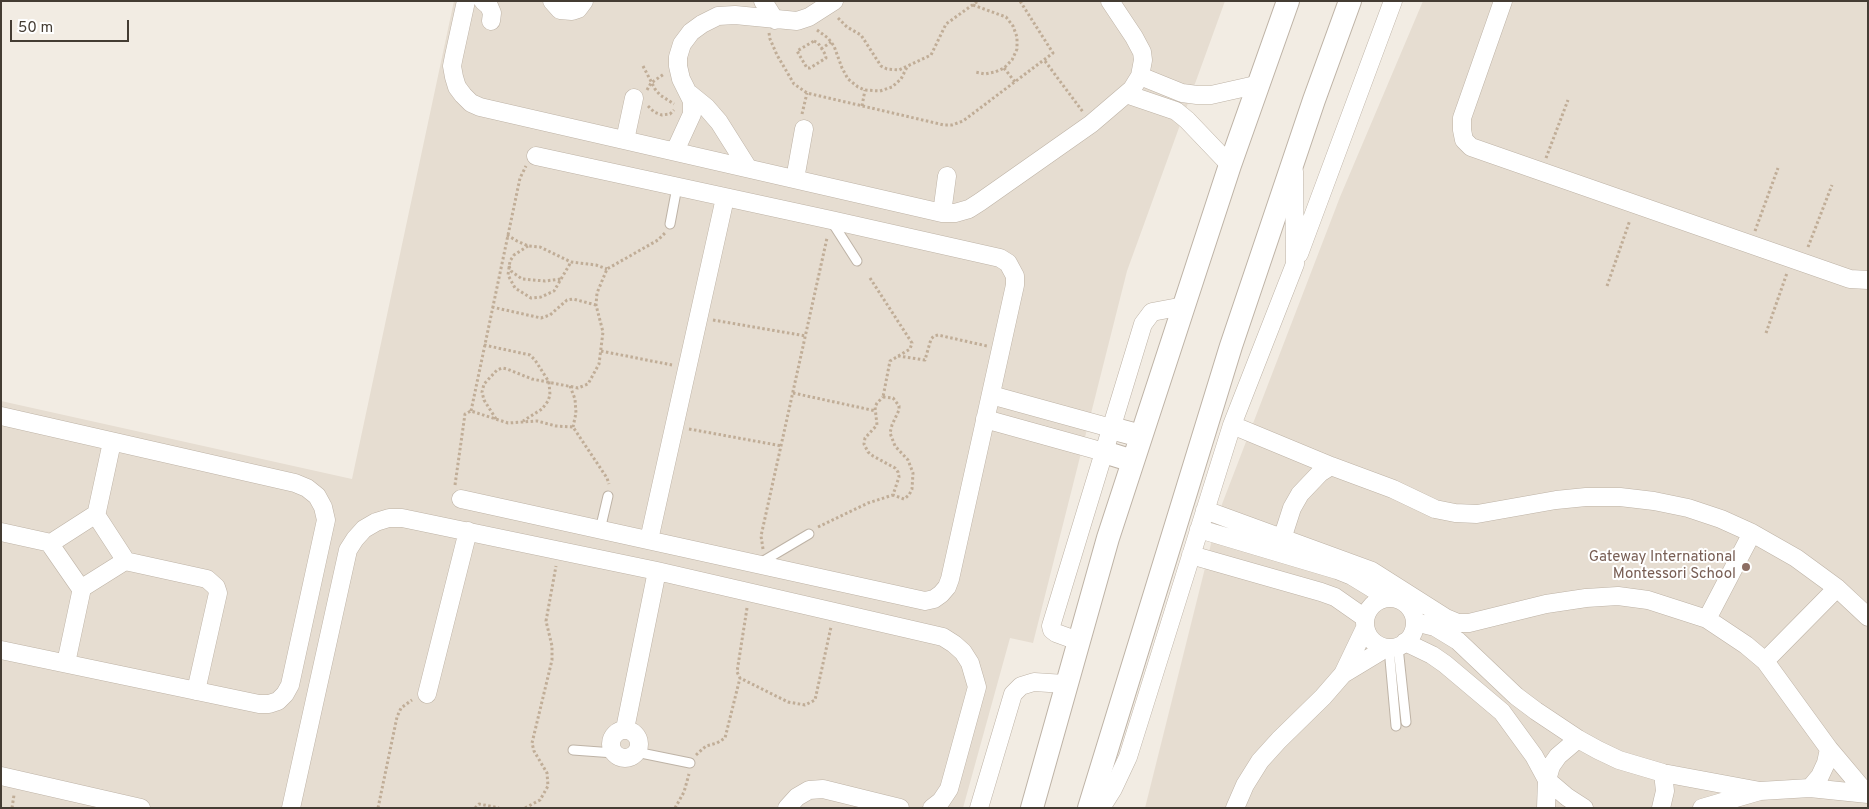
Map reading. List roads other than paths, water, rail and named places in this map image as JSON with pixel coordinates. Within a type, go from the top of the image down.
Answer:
[{"type":"street","points":[[466,1],[452,66],[457,87],[471,103],[480,108],[942,213],[955,213],[969,209],[980,202],[1091,124],[1126,94],[1140,76],[1143,60],[1139,44],[1110,1]]},
{"type":"street","points":[[483,1],[489,6],[492,13],[491,21]]},
{"type":"street","points":[[552,1],[560,10],[572,12],[578,9],[584,1]]},
{"type":"street","points":[[763,1],[774,24]]},
{"type":"street","points":[[1032,808],[1065,684],[1108,538],[1230,166],[1288,1]]},
{"type":"street","points":[[1089,808],[1231,346],[1350,1]]},
{"type":"street","points":[[1100,808],[1113,789],[1128,757],[1232,425],[1295,264],[1393,1]]},
{"type":"street","points":[[1502,1],[1462,118],[1464,140],[1471,147],[1850,278],[1868,280]]},
{"type":"street","points":[[675,151],[692,114],[690,94],[682,80],[678,66],[678,57],[682,44],[691,32],[718,16],[735,15],[774,24],[803,19],[835,9]]},
{"type":"street","points":[[1140,76],[1182,93],[1197,95],[1211,95],[1260,84]]},
{"type":"street","points":[[690,94],[706,107],[719,122],[748,168]]},
{"type":"street","points":[[1126,94],[1176,111],[1187,120],[1230,166]]},
{"type":"street","points":[[625,140],[634,98]]},
{"type":"street","points":[[795,179],[804,129]]},
{"type":"street","points":[[461,499],[600,530],[764,561],[925,601],[934,599],[941,594],[947,587],[950,579],[985,419],[1015,276],[1008,263],[1000,258],[536,156]]},
{"type":"street","points":[[1294,159],[1295,264]]},
{"type":"street","points":[[942,213],[947,176]]},
{"type":"street","points":[[649,540],[725,198]]},
{"type":"street","points":[[1078,641],[1056,633],[1052,630],[1051,626],[1143,324],[1152,312],[1184,306]]},
{"type":"street","points":[[990,395],[1141,436]]},
{"type":"street","points":[[1,416],[295,483],[307,488],[317,496],[323,507],[326,520],[290,685],[285,694],[269,704],[259,704],[1,650]]},
{"type":"street","points":[[985,419],[1133,461]]},
{"type":"street","points":[[1232,425],[1331,466],[1393,489],[1435,509],[1456,513],[1477,514],[1566,499],[1620,497],[1688,508],[1721,519],[1752,533],[1796,558],[1837,588],[1868,617]]},
{"type":"street","points":[[112,442],[96,516],[124,558],[124,561]]},
{"type":"street","points":[[1282,539],[1292,508],[1300,494],[1320,473],[1331,466]]},
{"type":"street","points":[[1205,510],[1372,571],[1446,618],[1458,623],[1469,623],[1546,604],[1586,598],[1618,596],[1648,600],[1707,619],[1766,661],[1829,748],[1868,794]]},
{"type":"street","points":[[1,532],[51,543],[93,516],[96,516]]},
{"type":"street","points":[[291,808],[348,550],[364,529],[376,522],[389,518],[402,518],[559,550],[943,637],[963,652],[970,663],[976,687],[949,789],[941,802],[932,808]]},
{"type":"street","points":[[1199,529],[1338,570],[1352,576],[1388,598],[1406,604],[1411,610],[1414,622],[1412,633],[1395,646],[1343,674]]},
{"type":"street","points":[[427,694],[468,531]]},
{"type":"street","points":[[1707,619],[1752,533]]},
{"type":"street","points":[[1212,560],[1220,534]]},
{"type":"street","points":[[51,543],[82,588]]},
{"type":"street","points":[[1191,555],[1335,597],[1365,623],[1367,634],[1375,643],[1432,655],[1502,712],[1529,748],[1547,780],[1584,808]]},
{"type":"street","points":[[66,663],[82,588],[124,561],[207,579],[213,582],[216,587],[218,593],[196,691]]},
{"type":"street","points":[[625,729],[656,571]]},
{"type":"street","points":[[1766,661],[1837,588]]},
{"type":"street","points":[[1235,808],[1245,785],[1260,761],[1323,698],[1343,674],[1371,607],[1381,600],[1388,598]]},
{"type":"street","points":[[1414,622],[1435,627],[1458,641],[1516,696],[1578,740],[1619,760],[1663,774],[1760,792]]},
{"type":"street","points":[[979,808],[1013,694],[1022,686],[1034,682],[1065,684]]},
{"type":"street","points":[[625,729],[631,731],[639,740],[639,747],[636,752],[625,758],[619,756],[611,747],[611,740],[614,735],[625,729]]},
{"type":"street","points":[[1546,808],[1547,780],[1551,766],[1558,756],[1578,740]]},
{"type":"street","points":[[1810,788],[1820,776],[1826,763],[1829,748]]},
{"type":"street","points":[[1661,808],[1665,791],[1663,774]]},
{"type":"street","points":[[1,776],[141,808]]},
{"type":"street","points":[[1702,808],[1760,792],[1810,788],[1868,794]]},
{"type":"street","points":[[787,808],[797,796],[809,790],[823,789],[900,808]]},
{"type":"lane","points":[[668,227],[677,187]]},
{"type":"lane","points":[[831,220],[857,261]]},
{"type":"lane","points":[[600,530],[609,493]]},
{"type":"lane","points":[[764,561],[809,534]]},
{"type":"lane","points":[[1395,646],[1406,722]]},
{"type":"lane","points":[[1395,646],[1396,726]]},
{"type":"lane","points":[[573,750],[614,752]]},
{"type":"lane","points":[[636,752],[690,763]]},
{"type":"place","name":"Gateway International Montessori School","points":[[1746,567]]}]
